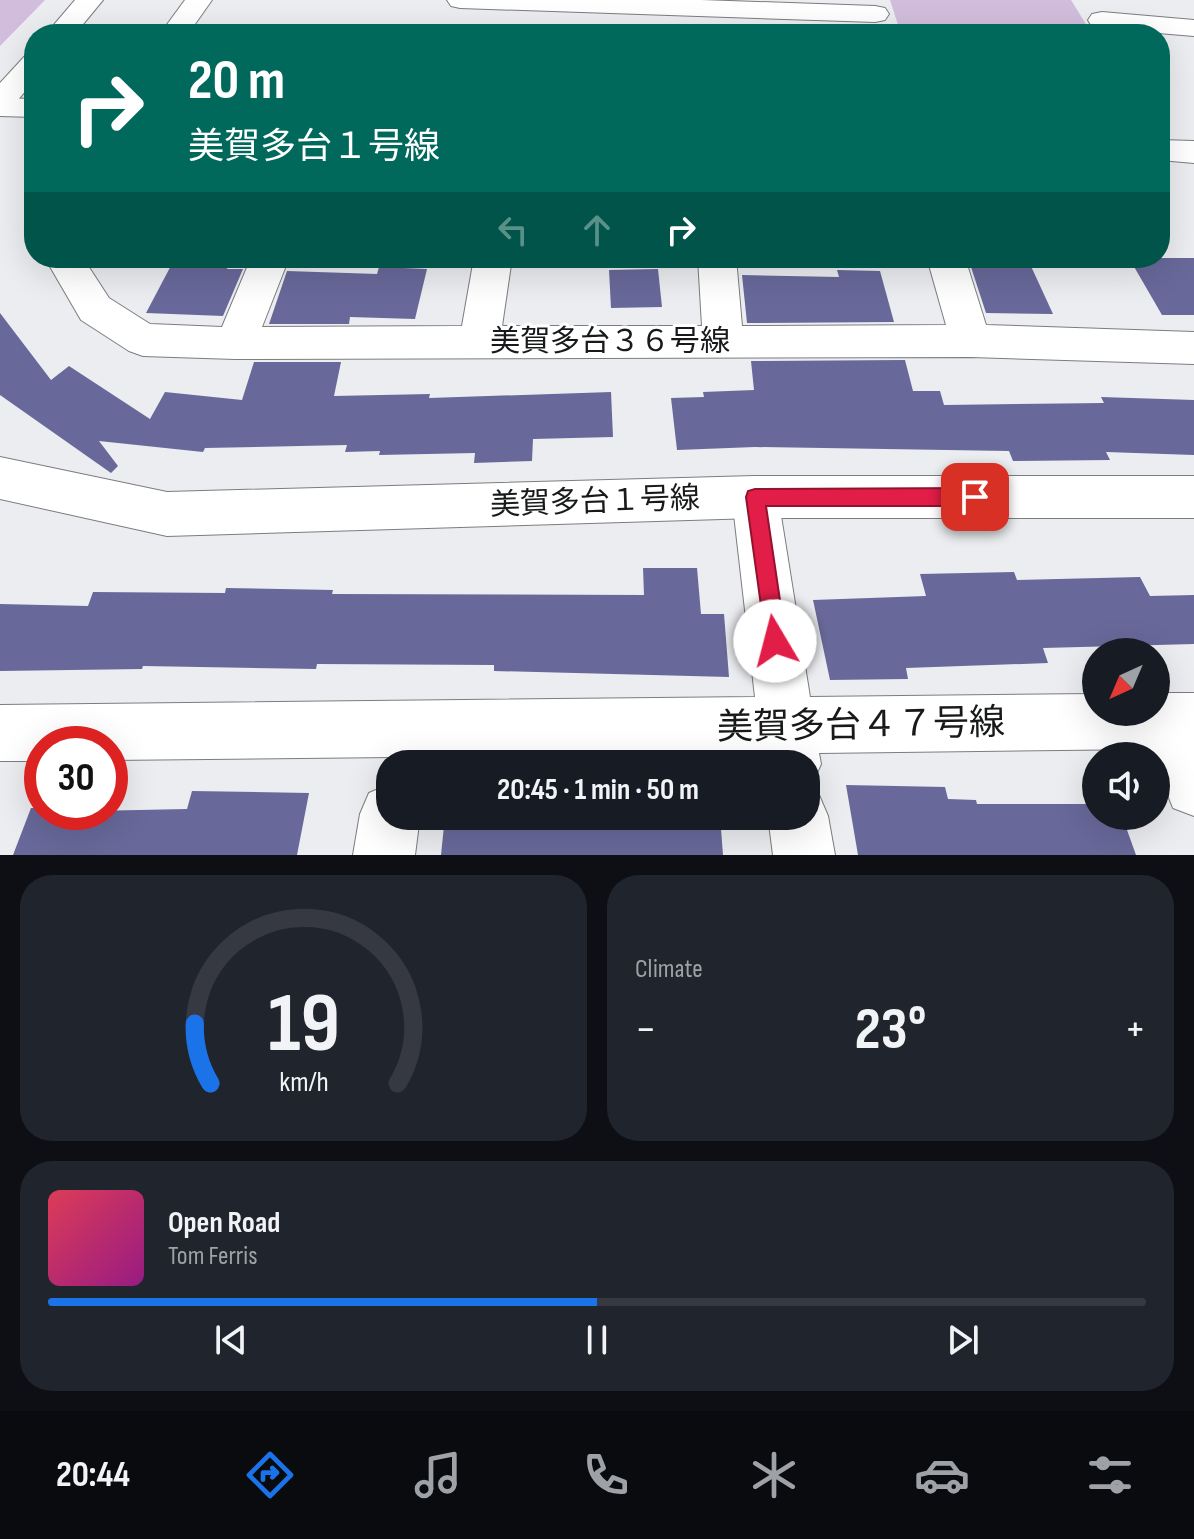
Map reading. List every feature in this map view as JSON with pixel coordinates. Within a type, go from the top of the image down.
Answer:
[{"type":"street","points":[[69,24],[90,0]]},
{"type":"street","points":[[181,24],[199,0]]},
{"type":"street","points":[[460,0],[876,16]]},
{"type":"street","points":[[1104,24],[1102,20],[1148,24]]},
{"type":"street","points":[[1170,26],[1194,28]]},
{"type":"street","points":[[0,104],[24,75]]},
{"type":"street","points":[[0,104],[24,107]]},
{"type":"street","name":"美賀多台３６号線","points":[[70,268],[95,309],[143,340],[235,343],[971,341],[1194,348]]},
{"type":"street","points":[[235,343],[266,268]]},
{"type":"street","points":[[479,343],[491,268]]},
{"type":"street","points":[[718,268],[723,342]]},
{"type":"street","points":[[949,268],[971,341]]},
{"type":"street","name":"美賀多台１号線","points":[[0,478],[167,514],[755,497],[1194,497]]},
{"type":"street","points":[[755,497],[789,746]]},
{"type":"street","points":[[1181,722],[1194,787]]},
{"type":"street","name":"美賀多台４７号線","points":[[3,741],[400,747],[789,746],[1181,722]]},
{"type":"street","points":[[384,855],[388,830]]},
{"type":"street","points":[[800,830],[804,855]]},
{"type":"shaded area","points":[[0,0],[45,0],[0,46]]},
{"type":"shaded area","points":[[890,0],[1071,0],[1086,24],[898,24]]},
{"type":"building","points":[[1170,258],[1194,258],[1194,315],[1162,315],[1135,268],[1170,268]]},
{"type":"building","points":[[170,268],[243,269],[223,316],[146,313]]},
{"type":"building","points":[[379,268],[427,269],[415,319],[350,317],[349,324],[269,324],[287,271],[377,274]]},
{"type":"building","points":[[971,268],[1032,268],[1053,314],[986,313]]},
{"type":"building","points":[[658,269],[662,307],[611,308],[609,270]]},
{"type":"building","points":[[837,270],[880,271],[894,322],[747,323],[742,275],[839,277]]},
{"type":"building","points":[[0,313],[51,380],[69,366],[150,419],[165,392],[242,400],[254,362],[341,362],[334,396],[430,394],[429,398],[611,392],[613,437],[533,439],[532,461],[474,463],[475,453],[379,455],[380,451],[345,452],[347,445],[205,448],[203,452],[99,441],[118,466],[111,473],[0,395]]},
{"type":"building","points":[[905,360],[913,391],[940,391],[944,405],[1104,403],[1101,397],[1194,400],[1194,455],[1106,452],[1110,460],[1013,461],[1009,451],[755,447],[677,450],[671,398],[704,397],[703,392],[754,390],[751,361]]},
{"type":"building","points":[[643,568],[697,568],[701,614],[724,614],[729,677],[494,671],[494,665],[317,664],[316,669],[143,666],[142,669],[0,671],[0,604],[88,606],[93,592],[225,593],[226,588],[333,590],[332,594],[644,595]]},
{"type":"building","points":[[1014,572],[1017,580],[1140,577],[1150,596],[1194,595],[1194,644],[1170,645],[1170,638],[1082,638],[1082,647],[1043,648],[1048,663],[906,668],[908,679],[830,680],[813,600],[926,596],[920,574]]},
{"type":"building","points":[[846,785],[945,787],[948,799],[976,800],[977,804],[1082,804],[1082,830],[1127,830],[1136,855],[858,855]]},
{"type":"building","points":[[192,791],[309,793],[297,855],[13,855],[24,826],[24,830],[128,830],[128,810],[187,809]]},
{"type":"building","points":[[444,830],[721,830],[723,855],[441,855]]},
{"type":"route","points":[[775,641],[755,497],[975,497]]}]
